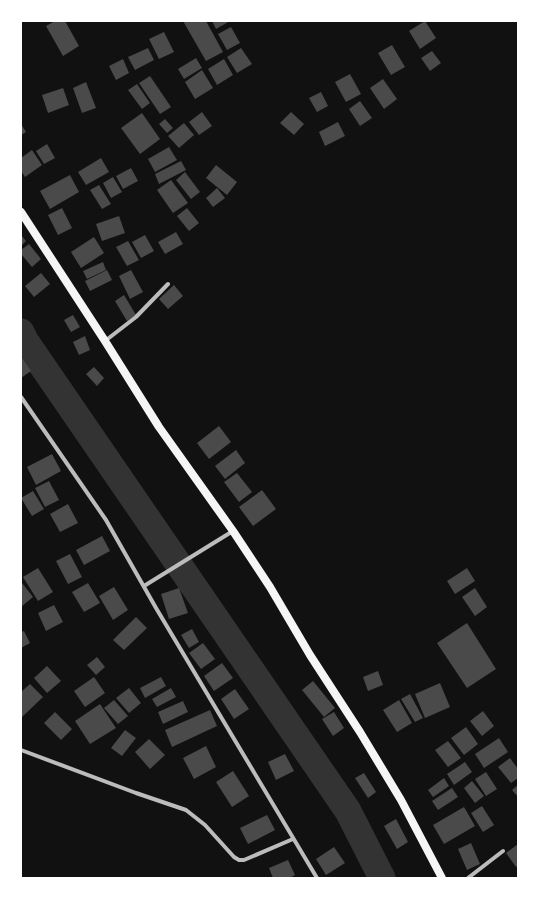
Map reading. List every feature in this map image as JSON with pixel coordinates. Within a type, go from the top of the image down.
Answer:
[{"type":"main road","points":[[21,212],[159,427],[270,587],[310,656],[360,732],[401,800],[442,878]]},
{"type":"street","points":[[105,341],[136,317],[168,284]]},
{"type":"street","points":[[21,397],[106,520],[317,878]]},
{"type":"street","points":[[144,586],[232,531]]},
{"type":"street","points":[[21,750],[186,810],[205,825],[236,859],[244,860],[293,839]]},
{"type":"street","points":[[468,878],[502,850]]},
{"type":"building","points":[[55,21],[65,21],[79,46],[63,56],[46,26]]},
{"type":"building","points":[[183,21],[206,21],[223,52],[206,61]]},
{"type":"building","points":[[212,21],[230,21],[216,29]]},
{"type":"building","points":[[425,21],[436,38],[420,49],[409,31]]},
{"type":"building","points":[[231,27],[240,43],[227,50],[218,34]]},
{"type":"building","points":[[164,32],[174,52],[159,59],[149,39]]},
{"type":"building","points":[[392,45],[405,67],[391,75],[378,53]]},
{"type":"building","points":[[148,48],[154,60],[135,70],[128,57]]},
{"type":"building","points":[[241,48],[252,64],[237,73],[227,57]]},
{"type":"building","points":[[432,51],[441,63],[430,71],[421,58]]},
{"type":"building","points":[[196,58],[202,68],[184,79],[178,69]]},
{"type":"building","points":[[123,59],[129,73],[116,80],[109,66]]},
{"type":"building","points":[[224,59],[233,75],[217,85],[208,69]]},
{"type":"building","points":[[202,70],[213,88],[195,99],[185,82]]},
{"type":"building","points":[[350,74],[361,94],[346,102],[335,82]]},
{"type":"building","points":[[150,76],[171,107],[160,114],[139,83]]},
{"type":"building","points":[[383,79],[397,99],[384,109],[370,88]]},
{"type":"building","points":[[86,82],[96,108],[82,113],[73,88]]},
{"type":"building","points":[[137,84],[150,103],[142,109],[128,90]]},
{"type":"building","points":[[63,88],[69,105],[48,113],[42,95]]},
{"type":"building","points":[[321,92],[328,106],[317,112],[309,98]]},
{"type":"building","points":[[360,101],[372,118],[360,126],[349,109]]},
{"type":"building","points":[[202,112],[212,126],[199,135],[189,122]]},
{"type":"building","points":[[291,112],[304,124],[294,135],[280,123]]},
{"type":"building","points":[[142,113],[160,139],[140,154],[121,128]]},
{"type":"building","points":[[165,119],[173,128],[167,133],[159,124]]},
{"type":"building","points":[[338,122],[345,136],[325,146],[319,132]]},
{"type":"building","points":[[184,123],[194,135],[179,148],[168,136]]},
{"type":"building","points":[[21,124],[26,132],[21,135]]},
{"type":"building","points":[[47,144],[55,158],[44,164],[36,151]]},
{"type":"building","points":[[169,147],[177,160],[155,172],[148,159]]},
{"type":"building","points":[[32,150],[42,165],[25,177],[21,171],[21,158]]},
{"type":"building","points":[[101,158],[109,172],[86,185],[78,172]]},
{"type":"building","points":[[181,161],[186,170],[159,184],[155,174]]},
{"type":"building","points":[[216,165],[237,182],[227,195],[206,178]]},
{"type":"building","points":[[131,168],[138,181],[123,189],[116,176]]},
{"type":"building","points":[[185,172],[200,192],[191,199],[176,180]]},
{"type":"building","points":[[70,175],[79,192],[50,209],[40,191]]},
{"type":"building","points":[[113,177],[122,192],[111,198],[103,183]]},
{"type":"building","points":[[171,180],[188,203],[173,213],[157,190]]},
{"type":"building","points":[[99,185],[111,204],[102,209],[90,190]]},
{"type":"building","points":[[217,188],[225,198],[213,207],[206,198]]},
{"type":"building","points":[[62,208],[72,228],[58,235],[48,215]]},
{"type":"building","points":[[187,208],[199,223],[189,231],[177,216]]},
{"type":"building","points":[[119,216],[125,233],[102,241],[96,224]]},
{"type":"building","points":[[176,232],[183,244],[165,254],[158,242]]},
{"type":"building","points":[[21,235],[26,241],[21,246]]},
{"type":"building","points":[[145,235],[154,251],[141,258],[132,242]]},
{"type":"building","points":[[94,237],[104,253],[81,268],[71,252]]},
{"type":"building","points":[[128,241],[139,260],[127,266],[116,247]]},
{"type":"building","points":[[29,244],[41,259],[32,267],[21,254],[21,250]]},
{"type":"building","points":[[103,262],[106,270],[87,279],[83,271]]},
{"type":"building","points":[[107,270],[112,280],[90,291],[85,281]]},
{"type":"building","points":[[131,270],[143,292],[130,299],[119,276]]},
{"type":"building","points":[[41,273],[50,284],[34,297],[25,286]]},
{"type":"building","points":[[174,285],[183,296],[168,309],[159,299]]},
{"type":"building","points":[[124,295],[136,315],[127,321],[115,301]]},
{"type":"building","points":[[73,315],[80,327],[71,332],[64,320]]},
{"type":"building","points":[[85,336],[90,350],[79,355],[73,342]]},
{"type":"building","points":[[22,358],[31,371],[21,378],[21,359]]},
{"type":"building","points":[[94,367],[104,378],[97,386],[86,374]]},
{"type":"building","points":[[219,426],[231,442],[209,459],[197,443]]},
{"type":"building","points":[[236,450],[245,463],[225,479],[215,466]]},
{"type":"building","points":[[52,454],[61,471],[36,485],[27,467]]},
{"type":"building","points":[[237,473],[252,492],[239,502],[224,482]]},
{"type":"building","points":[[49,481],[59,500],[45,507],[35,488]]},
{"type":"building","points":[[262,490],[276,509],[253,526],[239,507]]},
{"type":"building","points":[[33,491],[44,509],[32,516],[21,498]]},
{"type":"building","points":[[68,504],[78,523],[60,532],[50,514]]},
{"type":"building","points":[[102,536],[110,551],[84,565],[76,550]]},
{"type":"building","points":[[70,554],[82,577],[68,584],[56,561]]},
{"type":"building","points":[[38,568],[53,592],[38,601],[23,577]]},
{"type":"building","points":[[467,568],[475,581],[455,594],[447,581]]},
{"type":"building","points":[[22,583],[33,597],[21,607],[21,584]]},
{"type":"building","points":[[88,583],[100,603],[84,612],[72,592]]},
{"type":"building","points":[[114,587],[128,610],[113,620],[99,596]]},
{"type":"building","points":[[179,588],[188,613],[169,619],[161,594]]},
{"type":"building","points":[[475,588],[487,607],[475,616],[462,597]]},
{"type":"building","points":[[54,605],[63,622],[46,631],[38,613]]},
{"type":"building","points":[[136,617],[147,628],[124,650],[113,640]]},
{"type":"building","points":[[467,623],[496,669],[467,688],[437,643]]},
{"type":"building","points":[[192,629],[199,642],[189,648],[181,635]]},
{"type":"building","points":[[24,631],[30,643],[21,648],[21,632]]},
{"type":"building","points":[[203,643],[215,659],[201,669],[189,653]]},
{"type":"building","points":[[97,657],[105,667],[96,675],[87,665]]},
{"type":"building","points":[[222,663],[233,678],[214,691],[204,676]]},
{"type":"building","points":[[47,666],[61,681],[47,693],[34,678]]},
{"type":"building","points":[[378,671],[383,685],[368,691],[363,677]]},
{"type":"building","points":[[94,677],[105,693],[85,707],[74,691]]},
{"type":"building","points":[[161,677],[166,686],[145,698],[140,688]]},
{"type":"building","points":[[313,681],[335,708],[324,717],[302,690]]},
{"type":"building","points":[[440,683],[450,707],[425,718],[415,694]]},
{"type":"building","points":[[30,684],[43,697],[21,718],[21,692]]},
{"type":"building","points":[[129,688],[141,703],[129,713],[116,698]]},
{"type":"building","points":[[171,688],[176,697],[157,707],[152,699]]},
{"type":"building","points":[[235,689],[249,709],[234,719],[221,699]]},
{"type":"building","points":[[410,694],[423,718],[415,722],[401,699]]},
{"type":"building","points":[[114,700],[128,716],[118,724],[104,708]]},
{"type":"building","points":[[399,700],[412,723],[397,732],[383,710]]},
{"type":"building","points":[[183,701],[188,712],[163,724],[158,712]]},
{"type":"building","points":[[100,704],[116,728],[90,744],[75,721]]},
{"type":"building","points":[[210,710],[217,726],[172,747],[165,730]]},
{"type":"building","points":[[483,711],[494,726],[482,736],[470,721]]},
{"type":"building","points":[[55,712],[72,729],[61,740],[44,723]]},
{"type":"building","points":[[334,712],[344,728],[333,736],[322,719]]},
{"type":"building","points":[[466,727],[478,744],[464,755],[451,738]]},
{"type":"building","points":[[125,730],[136,738],[122,756],[111,748]]},
{"type":"building","points":[[499,738],[508,752],[484,768],[475,754]]},
{"type":"building","points":[[149,739],[165,755],[150,769],[135,752]]},
{"type":"building","points":[[448,741],[461,758],[448,767],[435,750]]},
{"type":"building","points":[[206,746],[216,767],[194,779],[183,758]]},
{"type":"building","points":[[285,754],[294,771],[276,780],[268,762]]},
{"type":"building","points":[[510,758],[518,769],[518,778],[511,783],[498,767]]},
{"type":"building","points":[[465,762],[472,772],[454,785],[447,774]]},
{"type":"building","points":[[233,771],[249,796],[232,807],[216,782]]},
{"type":"building","points":[[486,772],[497,789],[486,796],[475,779]]},
{"type":"building","points":[[364,773],[376,792],[368,798],[355,778]]},
{"type":"building","points":[[444,778],[449,786],[433,797],[428,790]]},
{"type":"building","points":[[472,781],[484,796],[475,803],[464,788]]},
{"type":"building","points":[[518,785],[518,797],[512,790]]},
{"type":"building","points":[[452,788],[458,797],[438,810],[432,801]]},
{"type":"building","points":[[482,806],[494,825],[483,832],[471,813]]},
{"type":"building","points":[[464,807],[475,826],[444,844],[433,825]]},
{"type":"building","points":[[267,815],[275,830],[248,844],[240,828]]},
{"type":"building","points":[[396,819],[408,842],[397,849],[384,826]]},
{"type":"building","points":[[471,843],[480,864],[467,870],[458,849]]},
{"type":"building","points":[[518,844],[518,866],[516,867],[506,853]]},
{"type":"building","points":[[334,847],[345,863],[326,875],[316,859]]},
{"type":"building","points":[[288,860],[295,875],[290,878],[273,878],[269,868]]},
{"type":"waterway","points":[[21,332],[26,342],[348,811],[382,878]]}]
